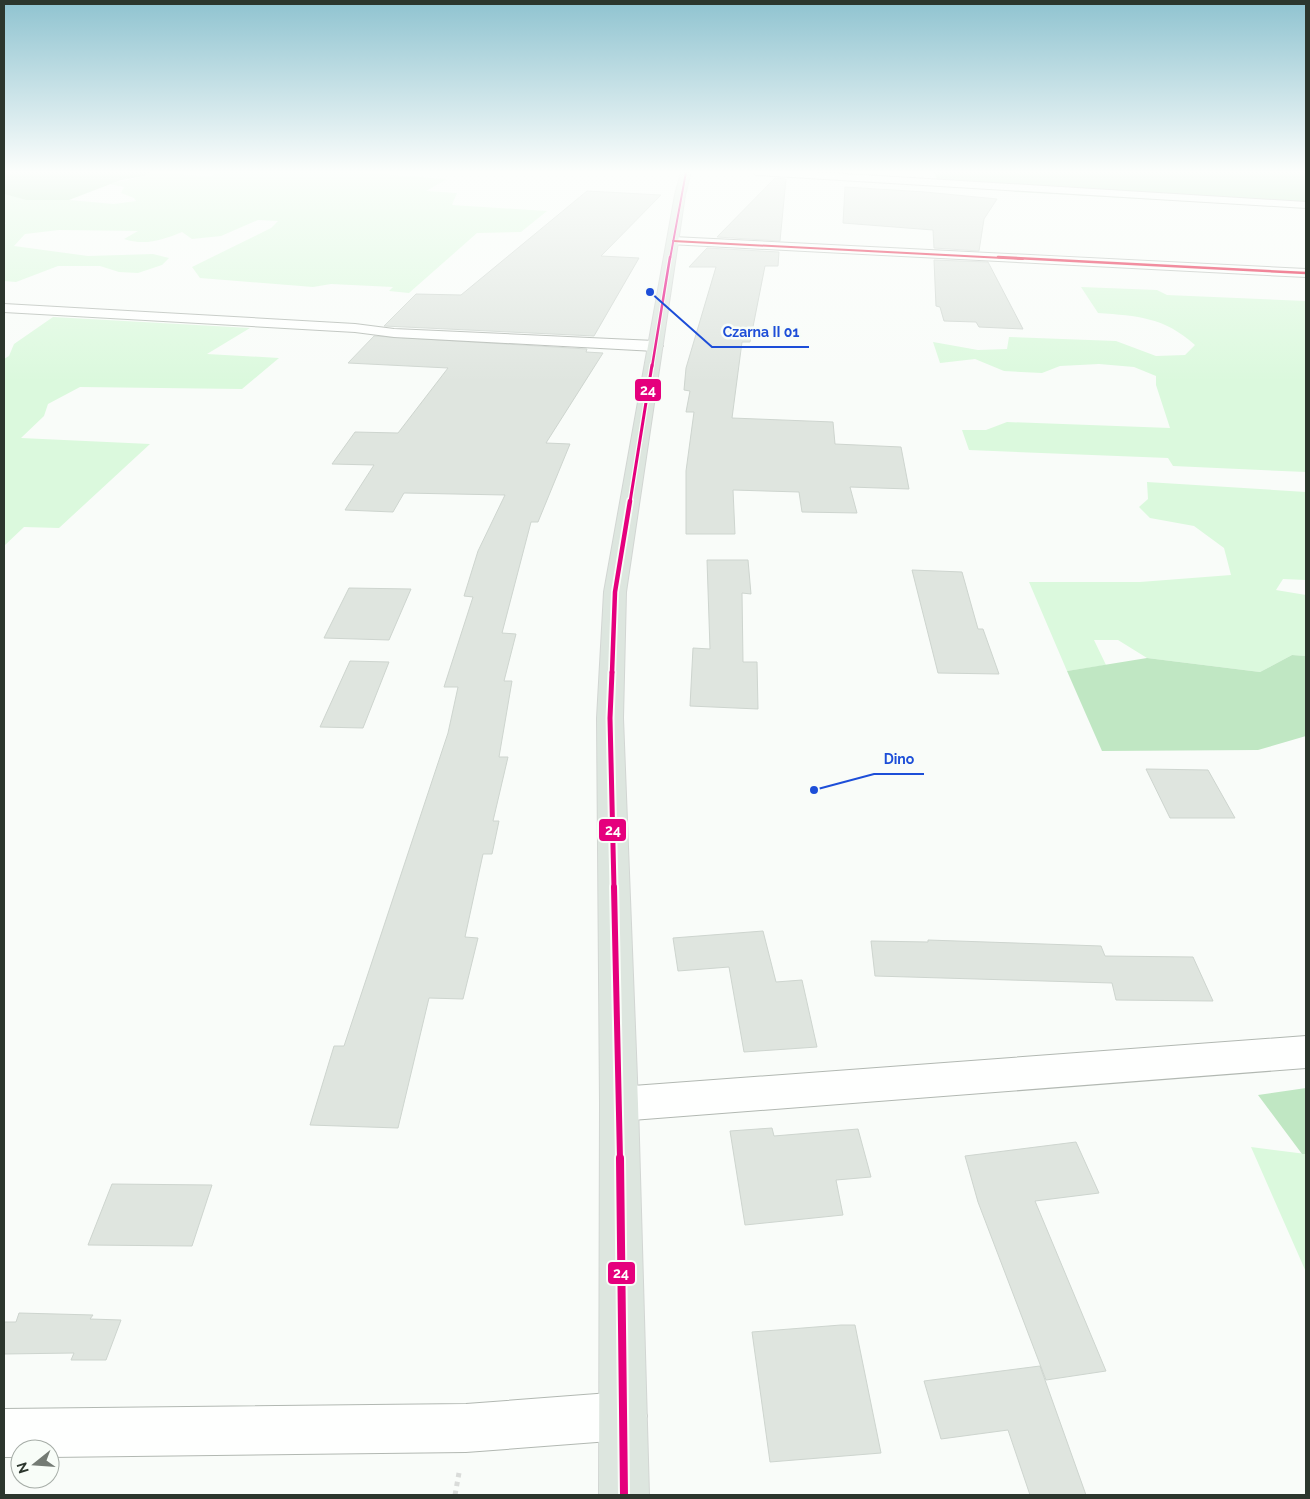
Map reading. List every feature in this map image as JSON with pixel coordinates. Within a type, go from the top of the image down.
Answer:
[{"type":"main road","points":[[624,1495],[619,1104],[610,718],[614,592],[673,242]]},
{"type":"street","points":[[692,242],[1306,273]]},
{"type":"street","points":[[4,308],[345,328],[394,333],[655,346]]},
{"type":"street","points":[[619,1104],[1306,1052]]},
{"type":"street","points":[[4,1433],[466,1428],[623,1416]]},
{"type":"green space","points":[[4,242],[18,242],[14,246],[88,256],[153,254],[169,258],[162,265],[138,273],[119,272],[100,266],[58,266],[16,282],[4,281]]},
{"type":"green space","points":[[243,242],[467,242],[409,293],[389,291],[393,287],[331,284],[313,287],[200,278],[192,267]]},
{"type":"green space","points":[[1081,287],[1157,290],[1167,295],[1306,301],[1306,472],[1173,466],[1168,458],[969,450],[962,430],[986,430],[1007,422],[1170,428],[1156,385],[1156,376],[1134,367],[1099,364],[1060,366],[1042,373],[1004,371],[975,359],[940,363],[933,342],[978,350],[1007,349],[1009,337],[1116,341],[1156,356],[1185,355],[1195,345],[1184,336],[1161,323],[1126,315],[1098,313]]},
{"type":"green space","points":[[53,317],[250,328],[207,354],[279,358],[242,389],[80,387],[48,404],[44,416],[21,438],[150,444],[59,528],[24,527],[4,546],[4,359],[9,356],[14,344]]},
{"type":"green space","points":[[1147,482],[1306,492],[1306,580],[1283,579],[1276,590],[1306,595],[1306,656],[1292,655],[1260,672],[1147,658],[1118,640],[1094,640],[1106,665],[1067,671],[1029,582],[1140,582],[1231,575],[1224,548],[1194,526],[1150,518],[1139,507],[1148,499]]},
{"type":"green space","points":[[1292,655],[1306,656],[1306,736],[1258,750],[1102,751],[1067,671],[1147,658],[1260,672]]},
{"type":"green space","points":[[1306,1088],[1306,1154],[1302,1154],[1258,1095]]},
{"type":"green space","points":[[1251,1147],[1306,1154],[1306,1272]]},
{"type":"building","points":[[525,242],[615,242],[601,256],[639,258],[594,336],[384,326],[416,294],[461,295]]},
{"type":"building","points":[[934,242],[980,242],[979,251],[934,248]]},
{"type":"building","points":[[707,248],[779,252],[778,266],[765,266],[750,342],[742,342],[732,418],[833,422],[835,444],[901,447],[909,489],[850,487],[857,513],[802,512],[799,492],[733,490],[735,534],[686,534],[686,471],[694,412],[686,412],[690,391],[684,390],[686,368],[716,267],[689,267]]},
{"type":"building","points":[[934,260],[988,262],[1023,329],[979,327],[976,322],[944,321],[940,307],[936,306]]},
{"type":"building","points":[[374,336],[587,349],[586,352],[603,353],[546,443],[570,444],[538,522],[531,522],[502,633],[516,634],[504,681],[512,681],[499,757],[508,757],[493,821],[499,821],[492,854],[483,854],[465,937],[478,938],[463,999],[429,998],[398,1128],[310,1125],[334,1046],[344,1046],[448,733],[458,687],[444,687],[473,597],[464,596],[478,551],[505,495],[404,493],[393,512],[345,510],[374,465],[332,464],[355,432],[398,433],[448,368],[348,363]]},
{"type":"building","points":[[707,560],[748,560],[751,594],[742,593],[743,662],[757,662],[758,709],[690,706],[693,648],[710,649]]},
{"type":"building","points":[[912,570],[962,572],[978,629],[983,629],[999,674],[938,673]]},
{"type":"building","points":[[349,588],[411,589],[389,640],[324,638]]},
{"type":"building","points":[[350,661],[389,662],[363,728],[320,727]]},
{"type":"building","points":[[1146,769],[1208,770],[1235,818],[1170,818]]},
{"type":"building","points":[[763,931],[776,982],[802,980],[817,1047],[744,1052],[729,967],[678,971],[673,938]]},
{"type":"building","points":[[928,940],[1101,946],[1105,956],[1193,957],[1213,1001],[1116,1000],[1112,983],[875,976],[871,941],[928,942]]},
{"type":"building","points":[[772,1128],[774,1136],[858,1129],[871,1177],[836,1180],[843,1215],[745,1225],[730,1131]]},
{"type":"building","points":[[1076,1142],[1099,1193],[1035,1201],[1106,1371],[1046,1380],[978,1202],[965,1156]]},
{"type":"building","points":[[112,1184],[212,1185],[192,1246],[88,1245]]},
{"type":"building","points":[[19,1313],[93,1315],[90,1319],[121,1320],[106,1360],[71,1360],[74,1353],[4,1354],[4,1322],[16,1322]]},
{"type":"building","points":[[855,1325],[881,1453],[770,1462],[752,1332]]},
{"type":"building","points":[[1040,1366],[1086,1495],[1030,1495],[1008,1430],[941,1439],[924,1381]]},
{"type":"transit line","name":"24","points":[[624,1495],[619,1104],[610,718],[615,592],[672,242]]},
{"type":"transit line","points":[[692,242],[1306,273]]},
{"type":"place","name":"Czarna II 01","points":[[650,292]]},
{"type":"place","name":"Dino","points":[[814,790]]}]
